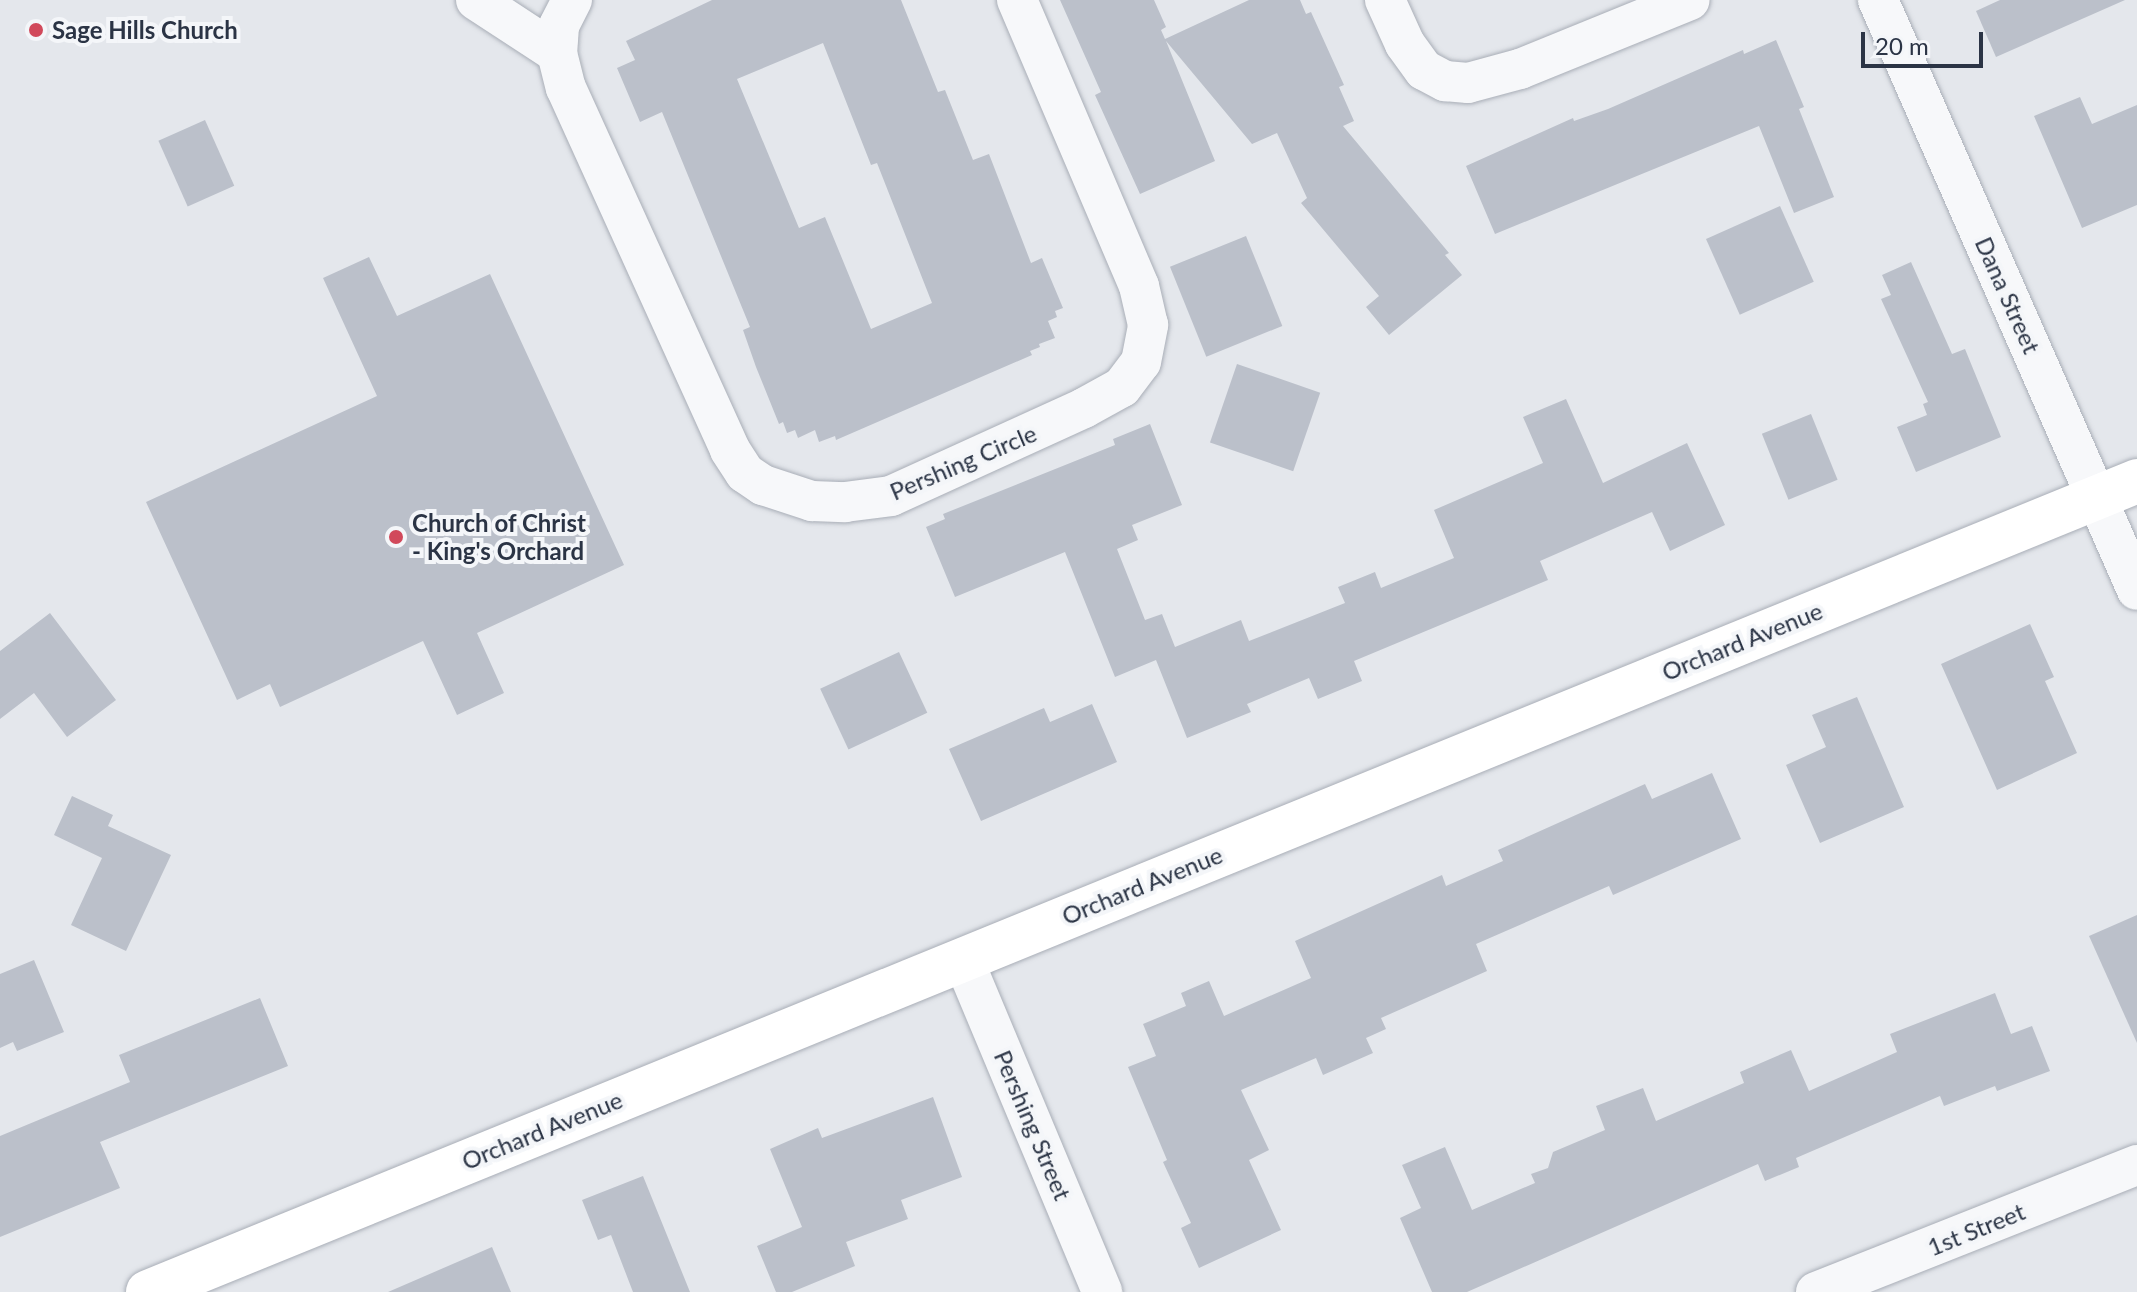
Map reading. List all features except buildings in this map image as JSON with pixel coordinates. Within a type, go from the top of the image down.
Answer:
[{"type":"street","points":[[476,0],[557,53]]},
{"type":"street","name":"Pershing Circle","points":[[572,0],[559,26],[557,53],[566,88],[730,450],[745,473],[763,485],[812,501],[845,502],[891,496],[1084,408],[1122,387],[1141,362],[1148,325],[1139,286],[1017,0]]},
{"type":"street","points":[[1385,0],[1405,44],[1424,70],[1445,81],[1468,83],[1520,69],[1679,2]]},
{"type":"street","name":"Dana Street","points":[[1878,0],[2137,590]]},
{"type":"street","name":"Orchard Avenue","points":[[148,1292],[2137,481]]},
{"type":"street","name":"Pershing Street","points":[[963,959],[1102,1292]]},
{"type":"street","name":"1st Street","points":[[1816,1292],[2137,1165]]},
{"type":"place","name":"Sage Hills Church","points":[[36,30]]},
{"type":"place","name":"Church of Christ - King's Orchard","points":[[396,537]]}]
